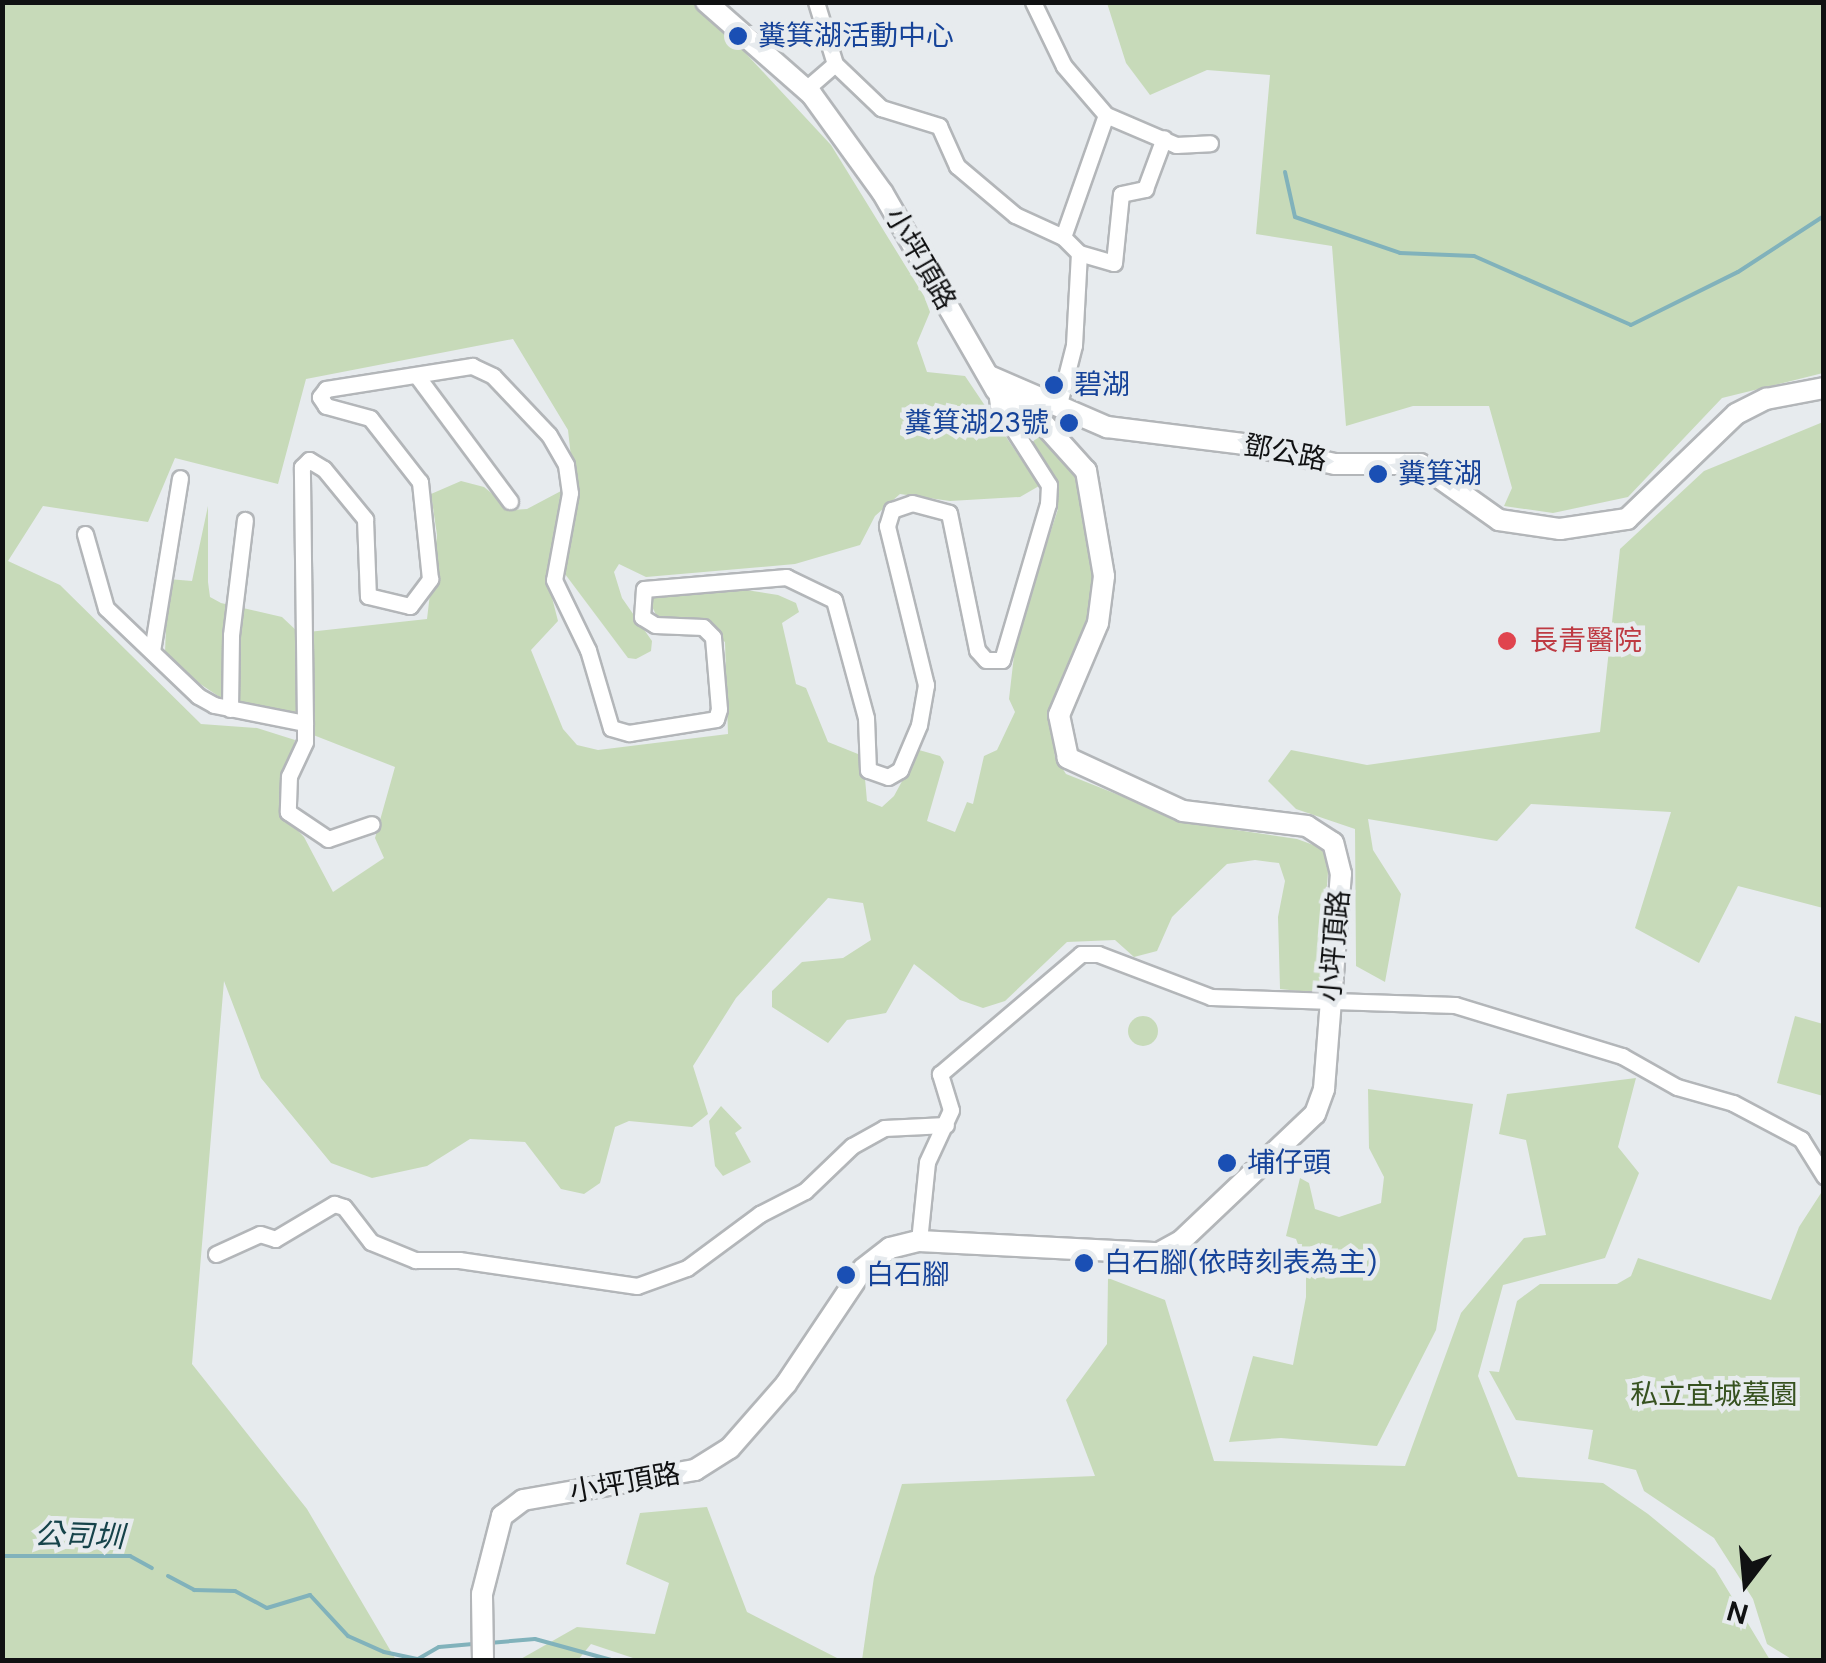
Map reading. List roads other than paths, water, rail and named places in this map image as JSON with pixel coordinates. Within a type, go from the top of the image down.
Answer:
[{"type":"street","name":"小坪頂路","points":[[483,1660],[482,1594],[502,1516],[524,1500],[695,1470],[730,1448],[786,1384],[863,1269],[890,1248],[919,1241],[1158,1254],[1182,1240],[1315,1114],[1324,1088],[1341,874],[1333,843],[1307,826],[1183,811],[1068,758],[1060,714],[1098,624],[1102,592],[1096,506],[1069,445],[992,383],[882,192],[806,89],[706,2]]},
{"type":"street","points":[[816,2],[834,64],[881,108],[939,126],[956,166],[1015,214],[1064,237],[1079,253],[1114,263],[1121,194],[1145,189],[1164,138]]},
{"type":"street","points":[[1033,2],[1064,66],[1106,115],[1176,145],[1210,143]]},
{"type":"street","points":[[806,89],[834,64]]},
{"type":"street","points":[[1064,237],[1106,115]]},
{"type":"street","points":[[1059,404],[1074,345],[1079,253]]},
{"type":"street","points":[[372,824],[328,839],[288,812],[288,776],[304,742],[302,467],[309,460],[324,469],[365,519],[368,596],[410,606],[430,579],[420,482],[370,418],[326,406],[320,397],[326,389],[472,366],[494,376],[549,434],[566,465],[570,493],[554,580],[588,650],[611,728],[630,734],[716,719],[719,709],[713,637],[703,628],[655,625],[642,617],[644,590],[786,577],[834,600],[866,718],[868,770],[879,777],[900,770],[919,725],[926,685],[886,526],[892,510],[912,503],[948,513],[977,650],[986,660],[1002,660],[1007,643],[1048,486],[998,404],[992,383]]},
{"type":"street","points":[[417,376],[510,501]]},
{"type":"street","name":"鄧公路","points":[[992,383],[1059,404],[1107,427],[1243,444],[1294,458],[1420,464],[1499,520],[1597,528],[1627,519],[1655,498],[1709,434],[1736,414],[1766,399],[1824,388]]},
{"type":"street","points":[[152,652],[180,478]]},
{"type":"street","points":[[230,709],[231,635],[245,520]]},
{"type":"street","points":[[85,534],[106,608],[198,696],[230,709],[304,723]]},
{"type":"street","points":[[919,1241],[927,1162],[951,1110],[940,1074],[1081,954],[1098,954],[1211,997],[1455,1005],[1622,1056],[1801,1139],[1824,1176]]},
{"type":"street","points":[[216,1254],[260,1234],[274,1239],[334,1204],[371,1242],[415,1260],[459,1260],[637,1286],[687,1268],[760,1214],[805,1191],[852,1146],[884,1128],[946,1125]]},
{"type":"waterway","points":[[1285,172],[1295,217],[1400,253],[1474,256],[1631,325],[1738,272],[1824,216]]},
{"type":"waterway","name":"公司圳","points":[[2,1556],[130,1556],[152,1568]]},
{"type":"waterway","name":"公司圳","points":[[168,1576],[194,1590],[235,1591],[267,1608],[310,1595],[348,1636],[384,1652],[418,1659],[439,1647],[473,1644]]},
{"type":"waterway","name":"公司圳","points":[[489,1643],[535,1639],[611,1660]]},
{"type":"place","name":"糞箕湖活動中心","points":[[738,36]]},
{"type":"place","name":"碧湖","points":[[1054,385]]},
{"type":"place","name":"糞箕湖23號","points":[[1069,423]]},
{"type":"place","name":"糞箕湖","points":[[1378,474]]},
{"type":"place","name":"長青醫院","points":[[1507,641]]},
{"type":"place","name":"埔仔頭","points":[[1227,1163]]},
{"type":"place","name":"白石腳(依時刻表為主)","points":[[1084,1263]]},
{"type":"place","name":"白石腳","points":[[846,1275]]},
{"type":"park label","name":"私立宜城墓園","points":[[1714,1395]]}]
